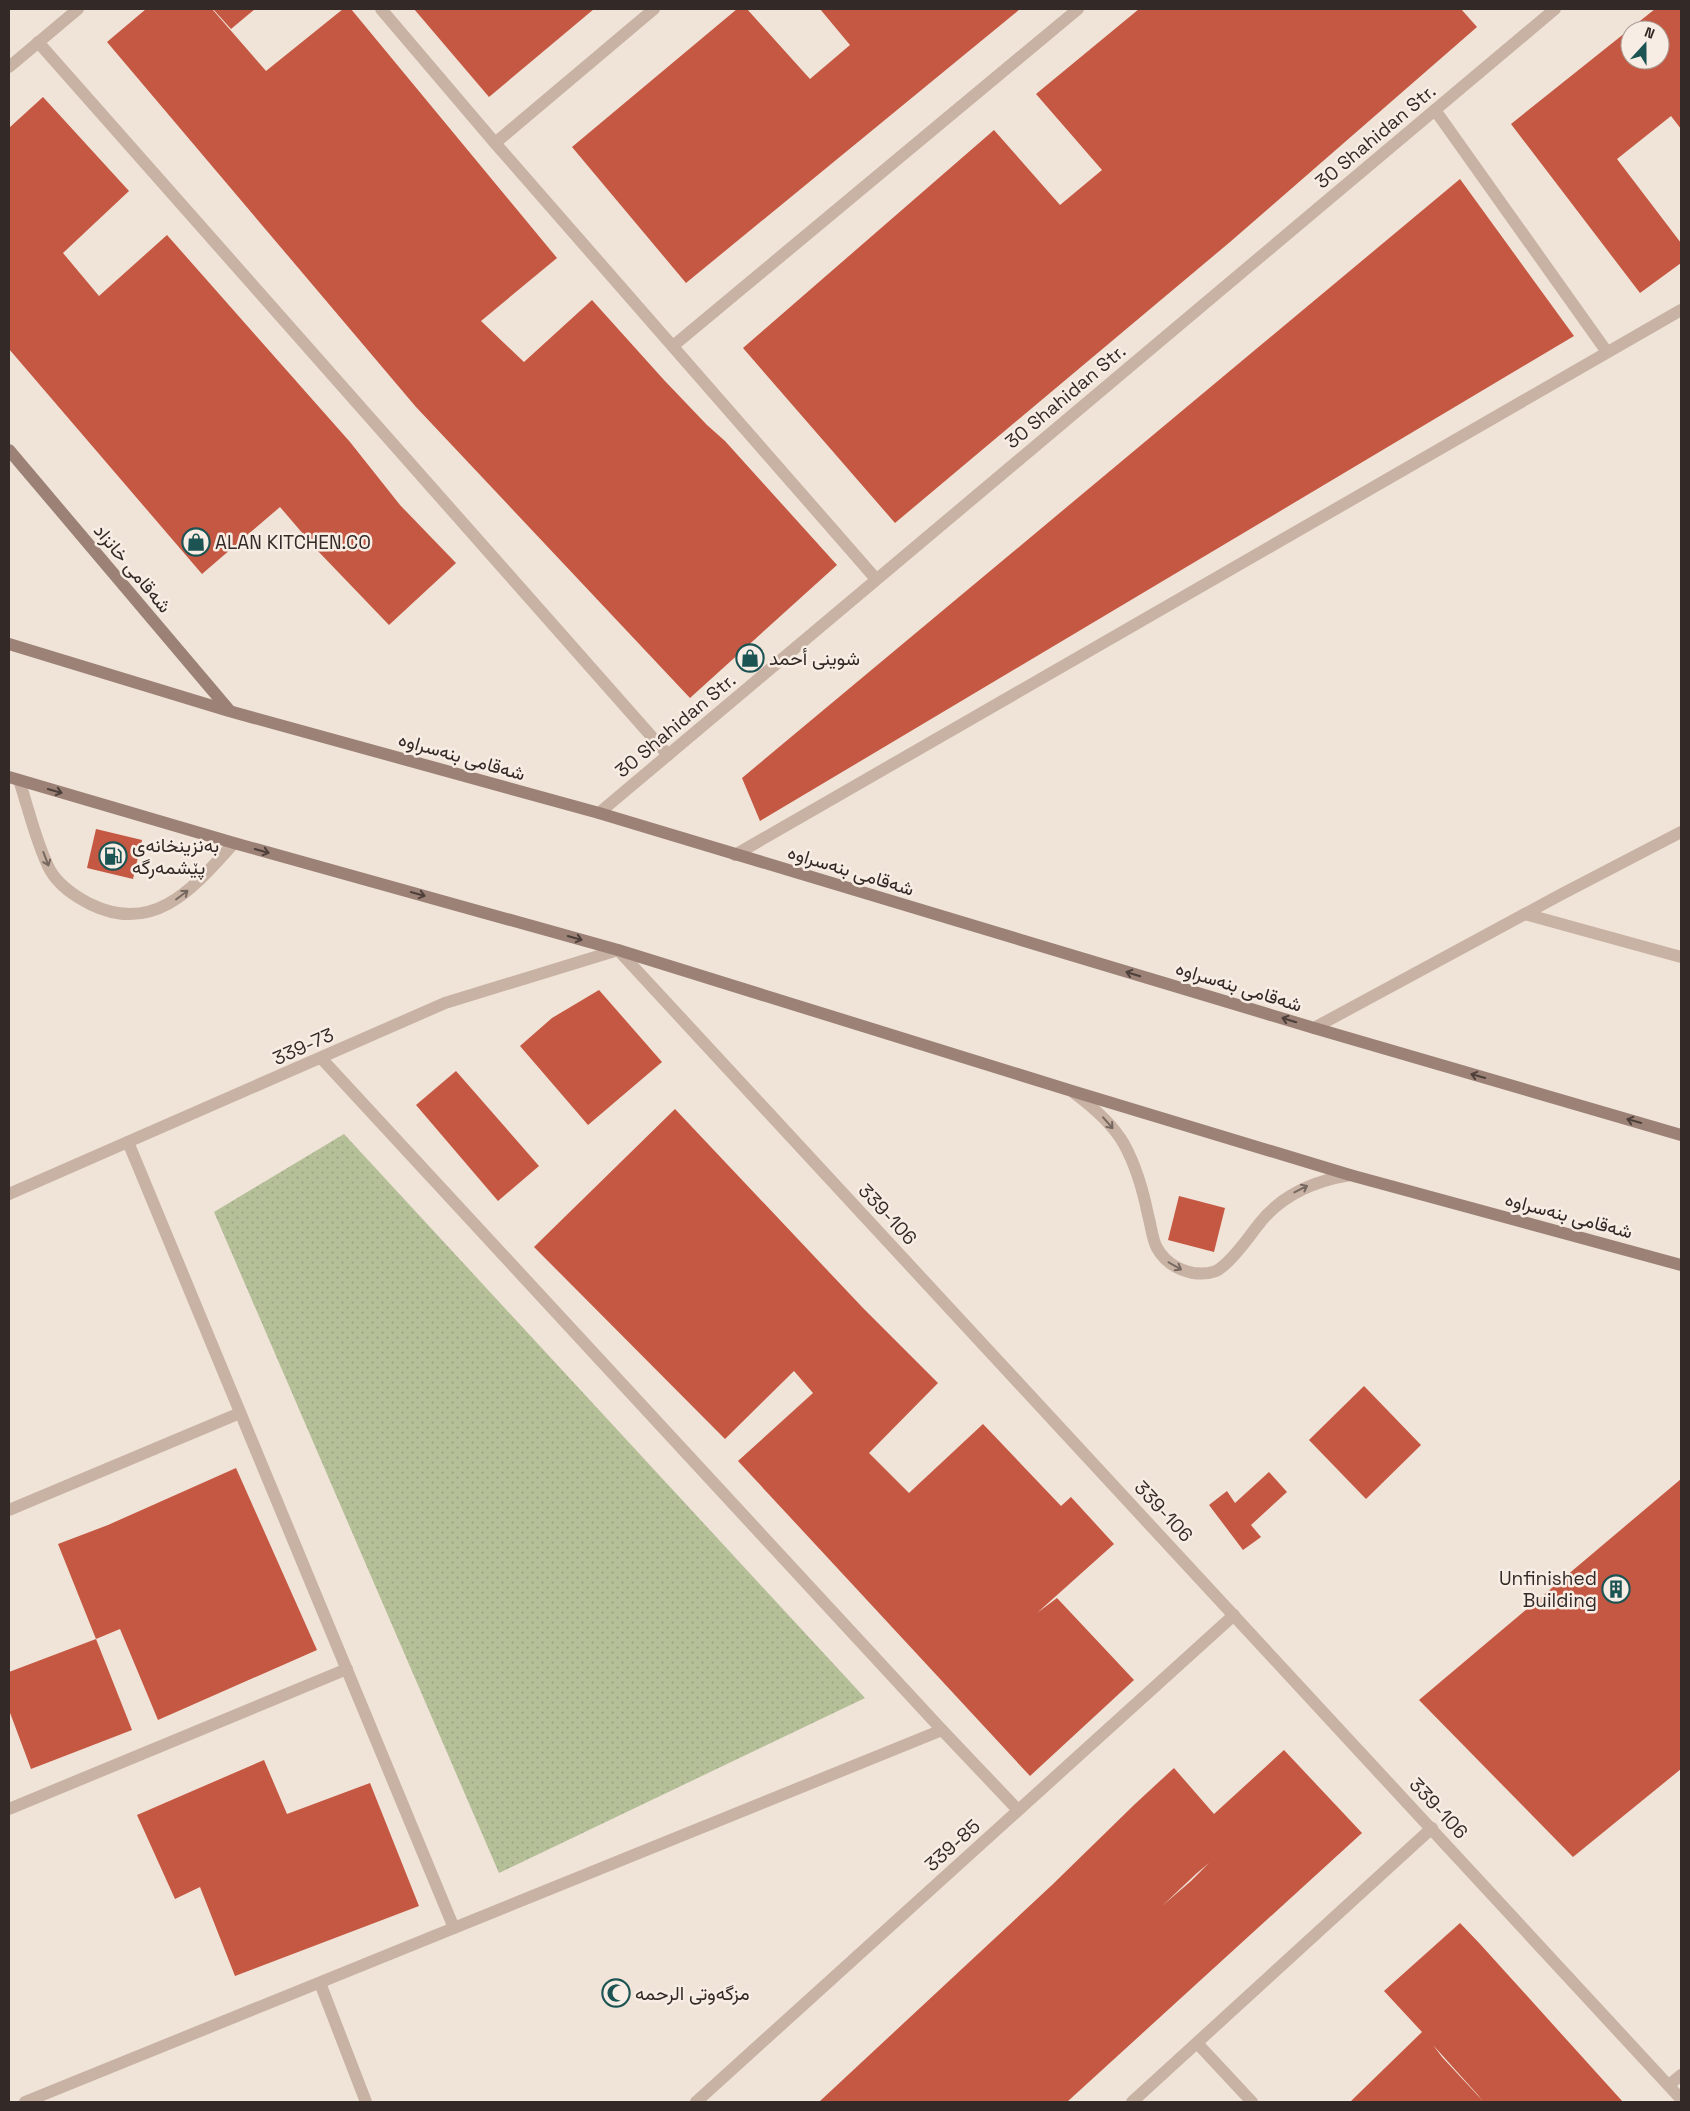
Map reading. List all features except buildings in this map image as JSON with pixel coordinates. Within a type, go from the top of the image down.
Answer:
[{"type":"main road","name":"شەقامی خانزاد","points":[[9,450],[229,711]]},
{"type":"main road","name":"شەقامی بنەسراوە","points":[[9,644],[229,711],[599,813],[1314,1028],[1681,1135]]},
{"type":"main road","name":"شەقامی بنەسراوە","points":[[14,778],[234,843],[618,950],[1350,1175],[1681,1265]]},
{"type":"street","points":[[9,67],[78,9]]},
{"type":"street","points":[[381,9],[495,143],[876,579]]},
{"type":"street","points":[[495,143],[654,9]]},
{"type":"street","points":[[673,346],[1078,9]]},
{"type":"street","name":"30 Shahidan Str.","points":[[599,813],[1556,9]]},
{"type":"street","points":[[38,42],[668,754]]},
{"type":"street","points":[[1435,110],[1607,352]]},
{"type":"street","points":[[735,855],[1681,310]]},
{"type":"street","points":[[14,778],[51,871],[73,895],[103,910],[136,914],[169,905],[196,885],[234,843]]},
{"type":"street","points":[[1314,1028],[1681,832]]},
{"type":"street","points":[[1525,914],[1681,957]]},
{"type":"street","name":"339-73","points":[[9,1194],[445,1003],[618,950]]},
{"type":"street","name":"339-106","points":[[618,950],[1681,2099]]},
{"type":"street","points":[[321,1058],[1018,1810]]},
{"type":"street","points":[[1072,1091],[1091,1106],[1123,1142],[1134,1164],[1142,1187],[1156,1247],[1167,1262],[1183,1271],[1202,1274],[1219,1270],[1234,1258],[1260,1222],[1274,1207],[1291,1194],[1329,1178],[1350,1175]]},
{"type":"street","points":[[128,1142],[454,1928]]},
{"type":"street","points":[[9,1510],[240,1413]]},
{"type":"street","name":"339-85","points":[[696,2102],[1234,1615]]},
{"type":"street","points":[[9,1809],[347,1670]]},
{"type":"street","points":[[25,2102],[942,1730]]},
{"type":"street","points":[[1132,2102],[1432,1828]]},
{"type":"street","points":[[320,1983],[366,2102]]},
{"type":"street","points":[[1197,2043],[1252,2102]]},
{"type":"street","points":[[1669,2085],[1681,2075]]},
{"type":"green space","points":[[344,1134],[865,1698],[499,1873],[214,1212]]},
{"type":"place","name":"ALAN KITCHEN.CO","points":[[196,542]]},
{"type":"place","name":"شوینی أحمد","points":[[750,658]]},
{"type":"place","name":"به‌نزینخانه‌ی پێشمه‌رگه","points":[[113,856]]},
{"type":"place","name":"Unfinished Building","points":[[1616,1589]]},
{"type":"place","name":"مزگەوتی الرحمە","points":[[616,1993]]}]
